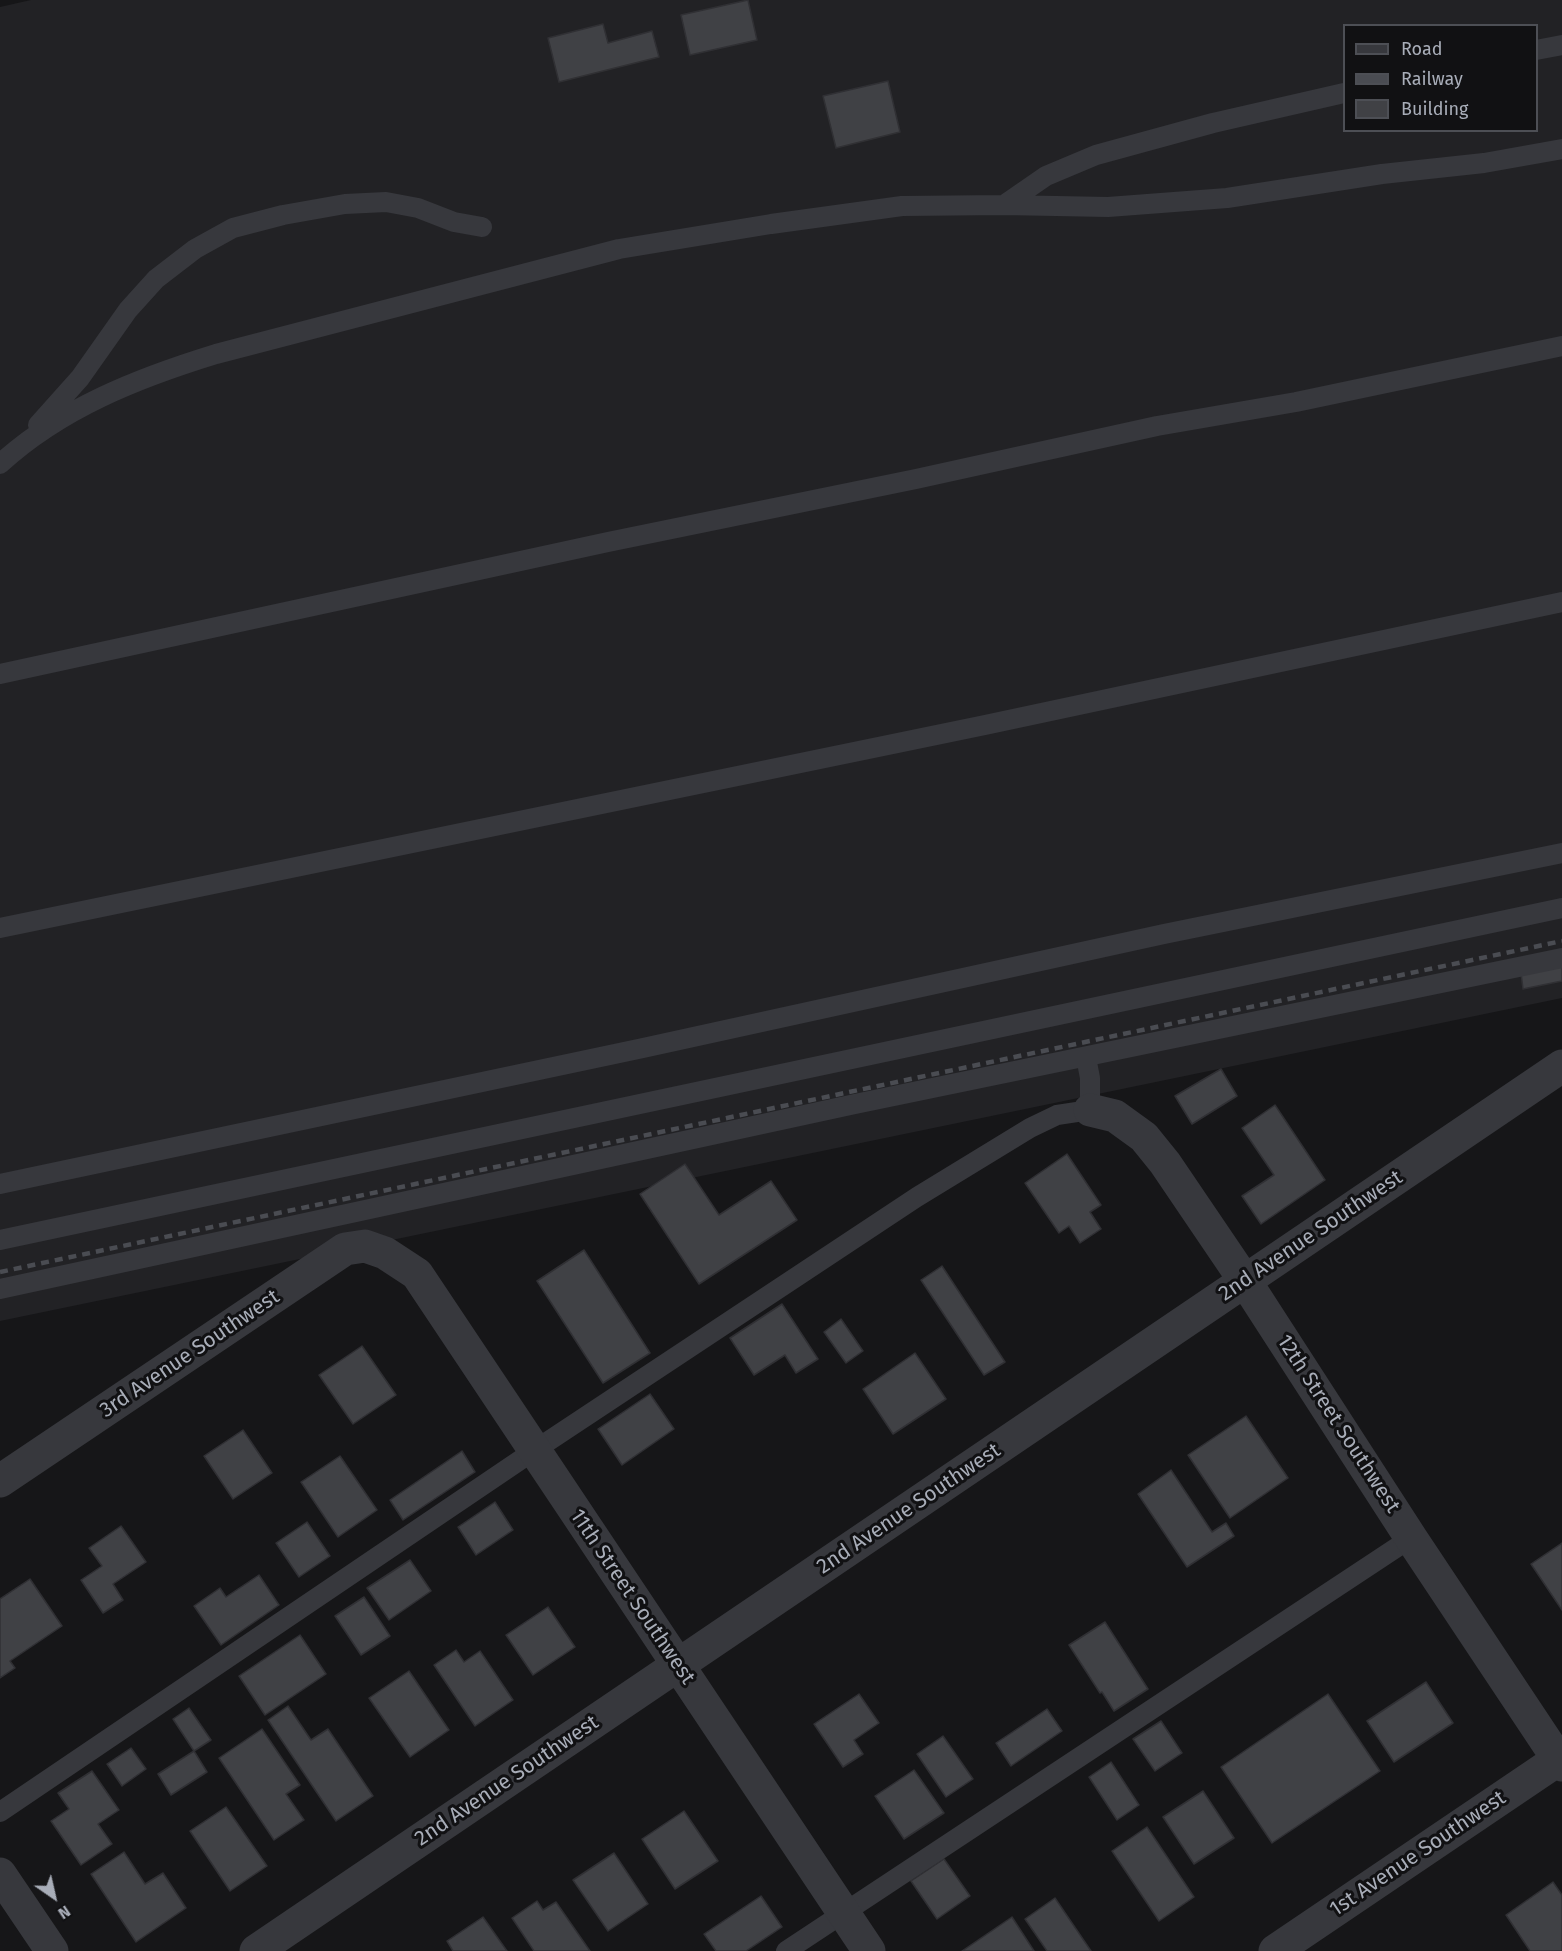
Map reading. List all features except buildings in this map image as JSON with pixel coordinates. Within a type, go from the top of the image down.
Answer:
[{"type":"street","name":"2nd Avenue Southwest","points":[[256,1951],[1562,1066]]},
{"type":"street","name":"12th Street Southwest","points":[[1090,1110],[1115,1116],[1144,1137],[1165,1163],[1245,1281],[1411,1538],[1561,1760]]},
{"type":"street","name":"3rd Avenue Southwest","points":[[0,1481],[345,1249],[365,1246],[385,1252]]},
{"type":"street","name":"11th Street Southwest","points":[[385,1252],[417,1275],[869,1951]]},
{"type":"street","name":"1st Avenue Southwest","points":[[1275,1951],[1561,1760]]},
{"type":"street","points":[[0,1874],[52,1951]]},
{"type":"lane","points":[[1538,50],[1562,45]]},
{"type":"lane","points":[[1004,205],[1046,176],[1096,155],[1213,123],[1343,93]]},
{"type":"lane","points":[[5,460],[50,424],[94,400],[175,367],[216,354],[619,249],[771,224],[902,206],[1108,207],[1227,198],[1382,174],[1484,163],[1562,149]]},
{"type":"lane","points":[[5,460],[80,378],[128,310],[156,279],[195,249],[233,228],[283,215],[345,204],[386,202],[418,208],[454,222],[482,227]]},
{"type":"lane","points":[[0,674],[1157,426],[1296,402],[1562,346]]},
{"type":"lane","points":[[0,928],[985,725],[1562,602]]},
{"type":"lane","points":[[0,1184],[643,1048],[1164,934],[1562,853]]},
{"type":"lane","points":[[0,1240],[1562,908]]},
{"type":"lane","points":[[0,1289],[1086,1057],[1562,958]]},
{"type":"lane","points":[[0,1812],[535,1450],[897,1210],[1030,1128],[1057,1115],[1084,1109],[1090,1110],[1090,1078],[1086,1057]]},
{"type":"lane","points":[[786,1951],[1411,1538]]},
{"type":"shaded area","points":[[31,0],[1562,0],[1562,998],[0,1321],[0,7]]},
{"type":"railway","points":[[0,1272],[1562,941]]}]
